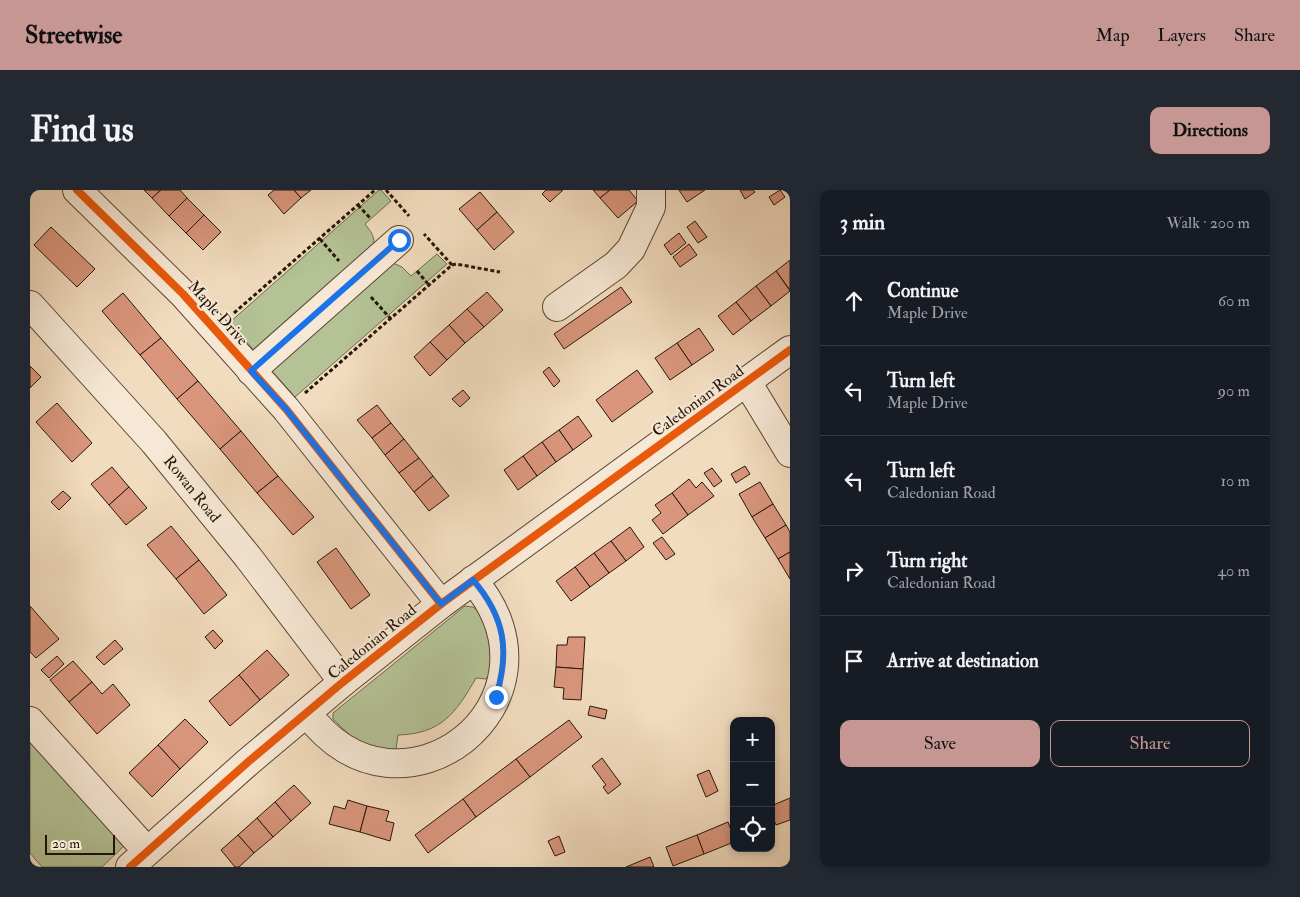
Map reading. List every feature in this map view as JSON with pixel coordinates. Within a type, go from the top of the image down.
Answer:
[{"type":"street","name":"Maple Drive","points":[[77,190],[182,294],[286,409],[441,604]]},
{"type":"street","points":[[558,308],[616,265],[631,249],[651,207],[651,190]]},
{"type":"street","points":[[251,371],[403,237]]},
{"type":"street","name":"Rowan Road","points":[[30,306],[154,442],[248,557],[342,682]]},
{"type":"street","name":"Caledonian Road","points":[[30,720],[139,859],[342,682],[441,604],[790,350]]},
{"type":"street","points":[[747,382],[790,453]]},
{"type":"street","points":[[307,713],[317,728],[330,740],[345,750],[379,762],[397,763],[424,760],[449,750],[464,740],[477,728],[488,713],[502,680],[504,662],[504,644],[494,610],[485,594],[473,580]]},
{"type":"path","points":[[214,329],[375,190]]},
{"type":"path","points":[[386,190],[403,237],[429,285]]},
{"type":"path","points":[[358,205],[403,237],[452,265]]},
{"type":"path","points":[[320,239],[342,265]]},
{"type":"path","points":[[286,409],[452,265],[456,264],[500,272]]},
{"type":"path","points":[[367,292],[391,319]]},
{"type":"green space","points":[[379,190],[391,201],[365,224],[373,237],[373,247],[258,350],[254,350],[229,323]]},
{"type":"green space","points":[[437,254],[447,264],[295,397],[271,370],[393,263],[402,267],[411,276]]},
{"type":"green space","points":[[465,606],[473,607],[485,616],[494,668],[486,679],[476,678],[454,711],[436,726],[426,731],[398,735],[396,749],[393,751],[361,746],[333,719],[333,713]]},
{"type":"green space","points":[[30,738],[126,844],[102,867],[42,867],[30,853]]},
{"type":"building","points":[[144,190],[161,190],[152,198]]},
{"type":"building","points":[[161,190],[180,190],[187,198],[169,216],[152,198]]},
{"type":"building","points":[[274,190],[294,190],[301,198],[284,214],[268,195]]},
{"type":"building","points":[[294,190],[311,190],[301,198]]},
{"type":"building","points":[[546,190],[563,190],[550,202],[542,194]]},
{"type":"building","points":[[593,190],[610,190],[600,198]]},
{"type":"building","points":[[610,190],[629,190],[638,201],[618,218],[600,198]]},
{"type":"building","points":[[679,190],[705,190],[687,202]]},
{"type":"building","points":[[740,190],[753,190],[755,192],[745,199]]},
{"type":"building","points":[[780,190],[785,197],[774,205],[769,197]]},
{"type":"building","points":[[480,192],[497,212],[477,230],[459,209]]},
{"type":"building","points":[[187,198],[204,215],[186,233],[169,216]]},
{"type":"building","points":[[497,212],[514,232],[494,250],[477,230]]},
{"type":"building","points":[[204,215],[221,232],[203,250],[186,233]]},
{"type":"building","points":[[695,221],[707,237],[698,243],[687,227]]},
{"type":"building","points":[[51,227],[95,269],[77,287],[34,245]]},
{"type":"building","points":[[679,233],[686,243],[671,255],[664,245]]},
{"type":"building","points":[[689,244],[697,255],[680,267],[673,257]]},
{"type":"building","points":[[790,260],[790,290],[776,271]]},
{"type":"building","points":[[776,271],[790,291],[771,306],[756,286]]},
{"type":"building","points":[[756,286],[771,306],[751,321],[736,302]]},
{"type":"building","points":[[621,287],[632,302],[564,349],[554,334]]},
{"type":"building","points":[[487,292],[503,310],[484,327],[467,309]]},
{"type":"building","points":[[123,293],[161,338],[140,355],[102,311]]},
{"type":"building","points":[[736,302],[751,321],[733,335],[718,316]]},
{"type":"building","points":[[467,309],[484,327],[465,343],[449,325]]},
{"type":"building","points":[[449,325],[465,343],[447,360],[430,342]]},
{"type":"building","points":[[699,328],[714,350],[692,365],[677,343]]},
{"type":"building","points":[[161,338],[198,381],[177,399],[140,355]]},
{"type":"building","points":[[430,342],[447,360],[430,376],[414,357]]},
{"type":"building","points":[[677,343],[692,365],[670,380],[655,358]]},
{"type":"building","points":[[30,366],[41,377],[30,388]]},
{"type":"building","points":[[549,367],[560,381],[554,387],[543,372]]},
{"type":"building","points":[[637,370],[653,392],[612,422],[596,400]]},
{"type":"building","points":[[198,381],[241,431],[220,449],[177,399]]},
{"type":"building","points":[[463,390],[470,398],[460,407],[452,399]]},
{"type":"building","points":[[57,403],[92,443],[72,462],[36,422]]},
{"type":"building","points":[[377,405],[391,423],[372,438],[357,420]]},
{"type":"building","points":[[578,416],[592,436],[573,450],[559,430]]},
{"type":"building","points":[[391,423],[404,439],[385,455],[372,438]]},
{"type":"building","points":[[559,430],[573,450],[556,462],[542,442]]},
{"type":"building","points":[[241,431],[278,476],[257,493],[220,449]]},
{"type":"building","points":[[404,439],[419,458],[399,473],[385,455]]},
{"type":"building","points":[[542,442],[556,462],[537,476],[523,456]]},
{"type":"building","points":[[523,456],[537,476],[518,490],[504,470]]},
{"type":"building","points":[[419,458],[433,476],[414,492],[399,473]]},
{"type":"building","points":[[745,466],[750,474],[736,483],[731,474]]},
{"type":"building","points":[[112,467],[129,487],[109,505],[91,484]]},
{"type":"building","points":[[712,468],[722,481],[714,487],[704,473]]},
{"type":"building","points":[[278,476],[314,517],[293,535],[257,493]]},
{"type":"building","points":[[433,476],[449,496],[429,511],[414,492]]},
{"type":"building","points":[[689,479],[696,488],[702,482],[714,496],[688,515],[672,493]]},
{"type":"building","points":[[760,482],[773,504],[752,517],[739,494]]},
{"type":"building","points":[[129,487],[147,508],[126,525],[109,505]]},
{"type":"building","points":[[63,491],[71,498],[59,510],[51,502]]},
{"type":"building","points":[[672,493],[688,515],[663,534],[652,520],[661,513],[655,505]]},
{"type":"building","points":[[773,504],[786,525],[765,538],[752,517]]},
{"type":"building","points":[[786,525],[790,532],[790,552],[778,559],[765,538]]},
{"type":"building","points":[[171,526],[199,560],[176,579],[147,545]]},
{"type":"building","points":[[630,527],[644,547],[626,561],[611,541]]},
{"type":"building","points":[[662,537],[675,554],[666,560],[653,543]]},
{"type":"building","points":[[611,541],[626,561],[609,573],[594,553]]},
{"type":"building","points":[[336,548],[370,595],[351,609],[317,562]]},
{"type":"building","points":[[790,552],[790,579],[778,559]]},
{"type":"building","points":[[594,553],[609,573],[590,587],[575,567]]},
{"type":"building","points":[[199,560],[227,595],[204,614],[176,579]]},
{"type":"building","points":[[575,567],[590,587],[571,601],[556,581]]},
{"type":"building","points":[[30,606],[59,639],[36,658],[30,652]]},
{"type":"building","points":[[213,630],[223,641],[215,649],[205,637]]},
{"type":"building","points":[[568,637],[585,637],[583,669],[556,667],[557,645],[567,645]]},
{"type":"building","points":[[115,640],[123,649],[104,665],[96,657]]},
{"type":"building","points":[[267,650],[289,675],[260,700],[239,675]]},
{"type":"building","points":[[57,656],[64,664],[49,678],[41,670]]},
{"type":"building","points":[[73,661],[92,682],[69,702],[50,680]]},
{"type":"building","points":[[556,667],[583,669],[581,700],[563,699],[564,688],[554,687]]},
{"type":"building","points":[[239,675],[260,700],[230,726],[209,701]]},
{"type":"building","points":[[92,682],[102,694],[113,684],[130,705],[97,734],[69,702]]},
{"type":"building","points":[[590,706],[607,710],[605,719],[588,715]]},
{"type":"building","points":[[185,719],[208,742],[180,769],[158,745]]},
{"type":"building","points":[[569,720],[582,737],[530,777],[516,759]]},
{"type":"building","points":[[158,745],[180,769],[152,797],[129,773]]},
{"type":"building","points":[[602,758],[621,784],[608,794],[603,787],[606,785],[592,766]]},
{"type":"building","points":[[516,759],[530,777],[476,817],[463,799]]},
{"type":"building","points":[[709,770],[718,791],[706,797],[697,775]]},
{"type":"building","points":[[294,785],[311,803],[291,821],[275,802]]},
{"type":"building","points":[[790,798],[790,820],[776,825],[775,804]]},
{"type":"building","points":[[463,799],[476,817],[428,853],[415,835]]},
{"type":"building","points":[[348,800],[367,806],[360,832],[329,824],[334,806],[345,809]]},
{"type":"building","points":[[275,802],[291,821],[273,837],[257,818]]},
{"type":"building","points":[[367,806],[389,811],[386,821],[394,823],[390,841],[360,832]]},
{"type":"building","points":[[257,818],[273,837],[254,853],[238,835]]},
{"type":"building","points":[[728,822],[730,844],[704,854],[697,835]]},
{"type":"building","points":[[238,835],[254,853],[239,867],[235,867],[221,850]]},
{"type":"building","points":[[697,835],[704,854],[673,866],[666,847]]},
{"type":"building","points":[[559,836],[565,852],[555,856],[548,841]]},
{"type":"building","points":[[650,857],[654,867],[626,867]]},
{"type":"cycle path","points":[[77,190],[183,294],[286,409],[441,604]]},
{"type":"cycle path","points":[[130,867],[248,762],[343,682],[441,604],[790,350]]},
{"type":"route","points":[[399,240],[251,371],[286,409],[441,604],[473,580],[485,594],[494,610],[504,644],[502,680],[496,697]]}]
